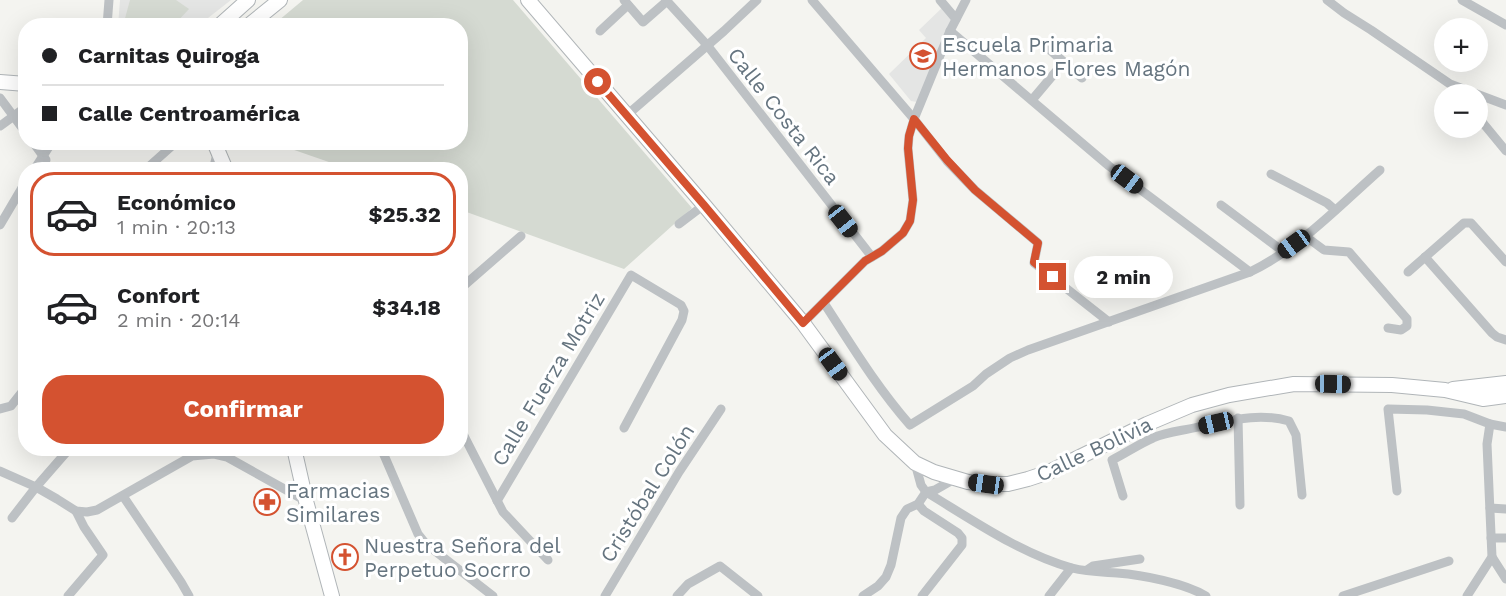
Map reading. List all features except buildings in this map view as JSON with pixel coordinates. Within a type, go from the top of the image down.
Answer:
[{"type":"main road","points":[[228,18],[248,0]]},
{"type":"main road","points":[[258,18],[280,0]]},
{"type":"main road","name":"Calle Bolivia","points":[[528,0],[803,323],[885,435],[915,462],[934,472],[968,482],[1008,484],[1049,472],[1147,424],[1192,405],[1229,395],[1294,384],[1392,385],[1445,390]]},
{"type":"main road","points":[[0,81],[18,83]]},
{"type":"main road","points":[[1445,390],[1506,383]]},
{"type":"main road","points":[[1445,390],[1483,399],[1506,396]]},
{"type":"main road","points":[[296,456],[332,596]]},
{"type":"street","points":[[108,18],[109,0]]},
{"type":"street","points":[[627,115],[758,0]]},
{"type":"street","points":[[812,0],[947,160],[975,190],[1038,243],[1034,262],[1108,322]]},
{"type":"street","points":[[940,0],[956,19]]},
{"type":"street","points":[[803,323],[865,261],[882,251],[903,233],[910,221],[913,200],[909,136],[950,31],[966,0]]},
{"type":"street","points":[[1327,0],[1450,84]]},
{"type":"street","points":[[1462,0],[1506,24]]},
{"type":"street","points":[[600,31],[626,3],[643,22],[666,1]]},
{"type":"street","name":"Calle Costa Rica","points":[[666,1],[706,45],[872,257]]},
{"type":"street","points":[[950,31],[1109,166],[1250,272]]},
{"type":"street","points":[[1049,49],[1082,78]]},
{"type":"street","points":[[1032,100],[1064,62]]},
{"type":"street","points":[[0,98],[18,122]]},
{"type":"street","points":[[1488,98],[1506,105]]},
{"type":"street","points":[[0,126],[18,114]]},
{"type":"street","points":[[1488,129],[1506,151]]},
{"type":"street","points":[[38,150],[44,158]]},
{"type":"street","points":[[41,162],[48,150]]},
{"type":"street","points":[[154,162],[167,150]]},
{"type":"street","points":[[824,303],[870,375],[910,425],[973,386],[1010,358],[1267,264],[1305,236],[1380,170]]},
{"type":"street","points":[[1270,174],[1327,203],[1335,210]]},
{"type":"street","points":[[0,225],[18,195]]},
{"type":"street","points":[[679,224],[704,205]]},
{"type":"street","points":[[1221,205],[1284,252]]},
{"type":"street","points":[[1408,272],[1464,223],[1471,223],[1506,262]]},
{"type":"street","points":[[468,282],[521,236]]},
{"type":"street","points":[[1305,236],[1324,249],[1349,252],[1407,319],[1407,327],[1401,330],[1388,328]]},
{"type":"street","points":[[1425,257],[1492,333],[1501,338],[1506,329]]},
{"type":"street","name":"Calle Fuerza Motriz","points":[[497,501],[631,275],[681,305],[684,311],[682,320],[624,428]]},
{"type":"street","points":[[0,409],[11,406],[18,397]]},
{"type":"street","name":"Cristóbal Colón","points":[[605,596],[679,472],[721,409]]},
{"type":"street","points":[[1397,491],[1388,409],[1464,414],[1490,424],[1506,427]]},
{"type":"street","points":[[1123,496],[1112,460],[1154,438],[1175,431],[1238,418],[1274,416],[1289,421],[1296,435],[1302,495]]},
{"type":"street","points":[[1238,418],[1240,505]]},
{"type":"street","points":[[1147,424],[1154,438]]},
{"type":"street","points":[[1490,424],[1487,444],[1492,557],[1506,579]]},
{"type":"street","points":[[468,444],[503,512],[548,560]]},
{"type":"street","points":[[12,518],[63,456]]},
{"type":"street","points":[[76,512],[97,510],[192,456]]},
{"type":"street","points":[[223,456],[306,501]]},
{"type":"street","points":[[384,456],[418,534],[426,544],[493,596]]},
{"type":"street","points":[[915,462],[921,485],[926,492],[1018,546],[1071,568],[1120,573],[1175,584],[1206,596]]},
{"type":"street","points":[[0,471],[57,499],[76,512],[103,555],[68,596]]},
{"type":"street","points":[[863,596],[878,586],[886,577],[891,565],[901,518],[907,509],[918,504],[926,492],[935,490],[956,478]]},
{"type":"street","points":[[123,496],[182,582],[189,596]]},
{"type":"street","points":[[918,504],[924,511],[962,538],[962,546],[922,596]]},
{"type":"street","points":[[1490,508],[1506,509]]},
{"type":"street","points":[[1491,538],[1506,538]]},
{"type":"street","points":[[1467,596],[1492,557]]},
{"type":"street","points":[[1085,571],[1093,566],[1140,559]]},
{"type":"street","points":[[1343,596],[1449,561]]},
{"type":"street","points":[[677,596],[688,584],[720,566],[758,596]]},
{"type":"street","points":[[1049,596],[1071,568]]},
{"type":"shaded area","points":[[120,0],[231,0],[208,18],[119,18]]},
{"type":"shaded area","points":[[130,0],[176,0],[189,9],[181,18],[125,18]]},
{"type":"shaded area","points":[[303,0],[513,0],[692,208],[624,269],[468,213],[468,162],[329,162],[294,150],[468,150],[468,18],[282,18]]},
{"type":"shaded area","name":"Escuela Primaria Hermanos Flores Magón","points":[[944,6],[954,19],[917,102],[911,101],[889,74],[926,38],[919,30]]},
{"type":"place","name":"Escuela Primaria Hermanos Flores Magón","points":[[923,56]]},
{"type":"place","name":"Farmacias Similares","points":[[267,502]]},
{"type":"place","name":"Nuestra Señora del Perpetuo Socrro","points":[[345,557]]},
{"type":"route","points":[[598,82],[803,323],[865,261],[882,251],[903,233],[910,221],[913,200],[908,148],[914,119],[975,190],[1038,243],[1034,262],[1053,277]]}]
